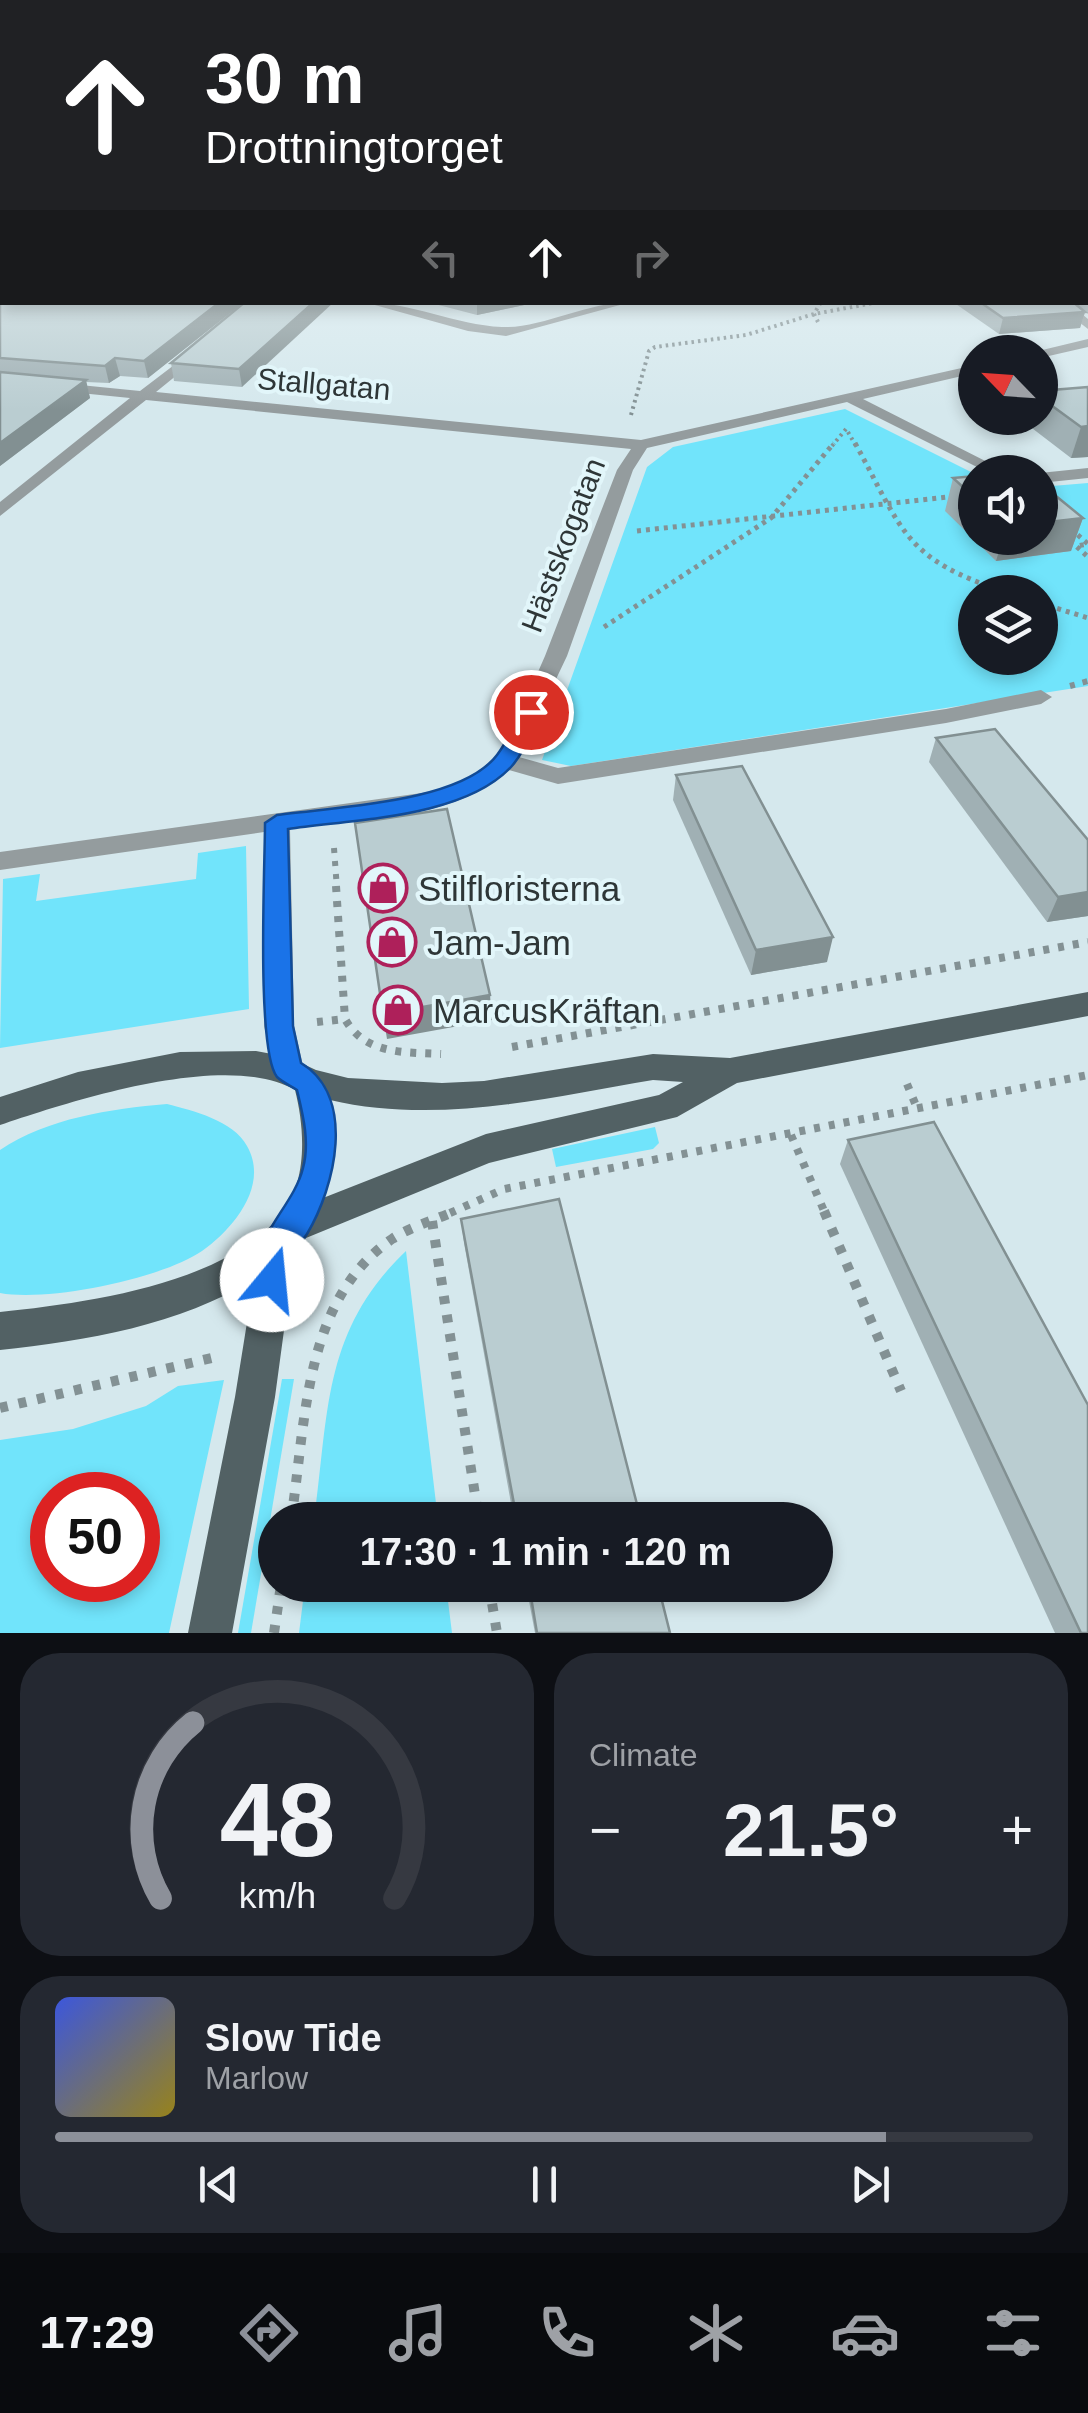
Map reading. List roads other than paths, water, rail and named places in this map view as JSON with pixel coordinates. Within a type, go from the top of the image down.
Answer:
[{"type":"main road","points":[[0,1111],[78,1085],[180,1064],[256,1064],[378,1095],[442,1098],[484,1095],[653,1067],[730,1072],[1088,1004]]},
{"type":"main road","points":[[0,1331],[54,1327],[170,1299],[223,1275],[286,1234],[486,1150],[666,1107],[730,1072]]},
{"type":"main road","points":[[210,1633],[286,1234],[319,1168],[321,1126],[298,1076]]},
{"type":"street","points":[[382,305],[468,327],[506,332],[613,305]]},
{"type":"street","points":[[1063,305],[1088,326]]},
{"type":"street","points":[[0,511],[214,338]]},
{"type":"street","points":[[1058,350],[1088,344]]},
{"type":"street","name":"Hästskogatan","points":[[0,860],[440,799],[480,782],[505,761],[519,740],[556,656],[625,470],[642,445],[958,372]]},
{"type":"street","name":"Stallgatan","points":[[0,381],[642,445]]},
{"type":"street","points":[[848,397],[966,455]]},
{"type":"street","points":[[1058,476],[1088,474]]},
{"type":"street","points":[[505,761],[558,776],[946,716],[1041,696]]},
{"type":"street","points":[[277,823],[279,1026],[298,1076]]},
{"type":"place","name":"Stilfloristerna","points":[[383,888]]},
{"type":"place","name":"Jam-Jam","points":[[392,942]]},
{"type":"place","name":"MarcusKräftan","points":[[398,1010]]}]
